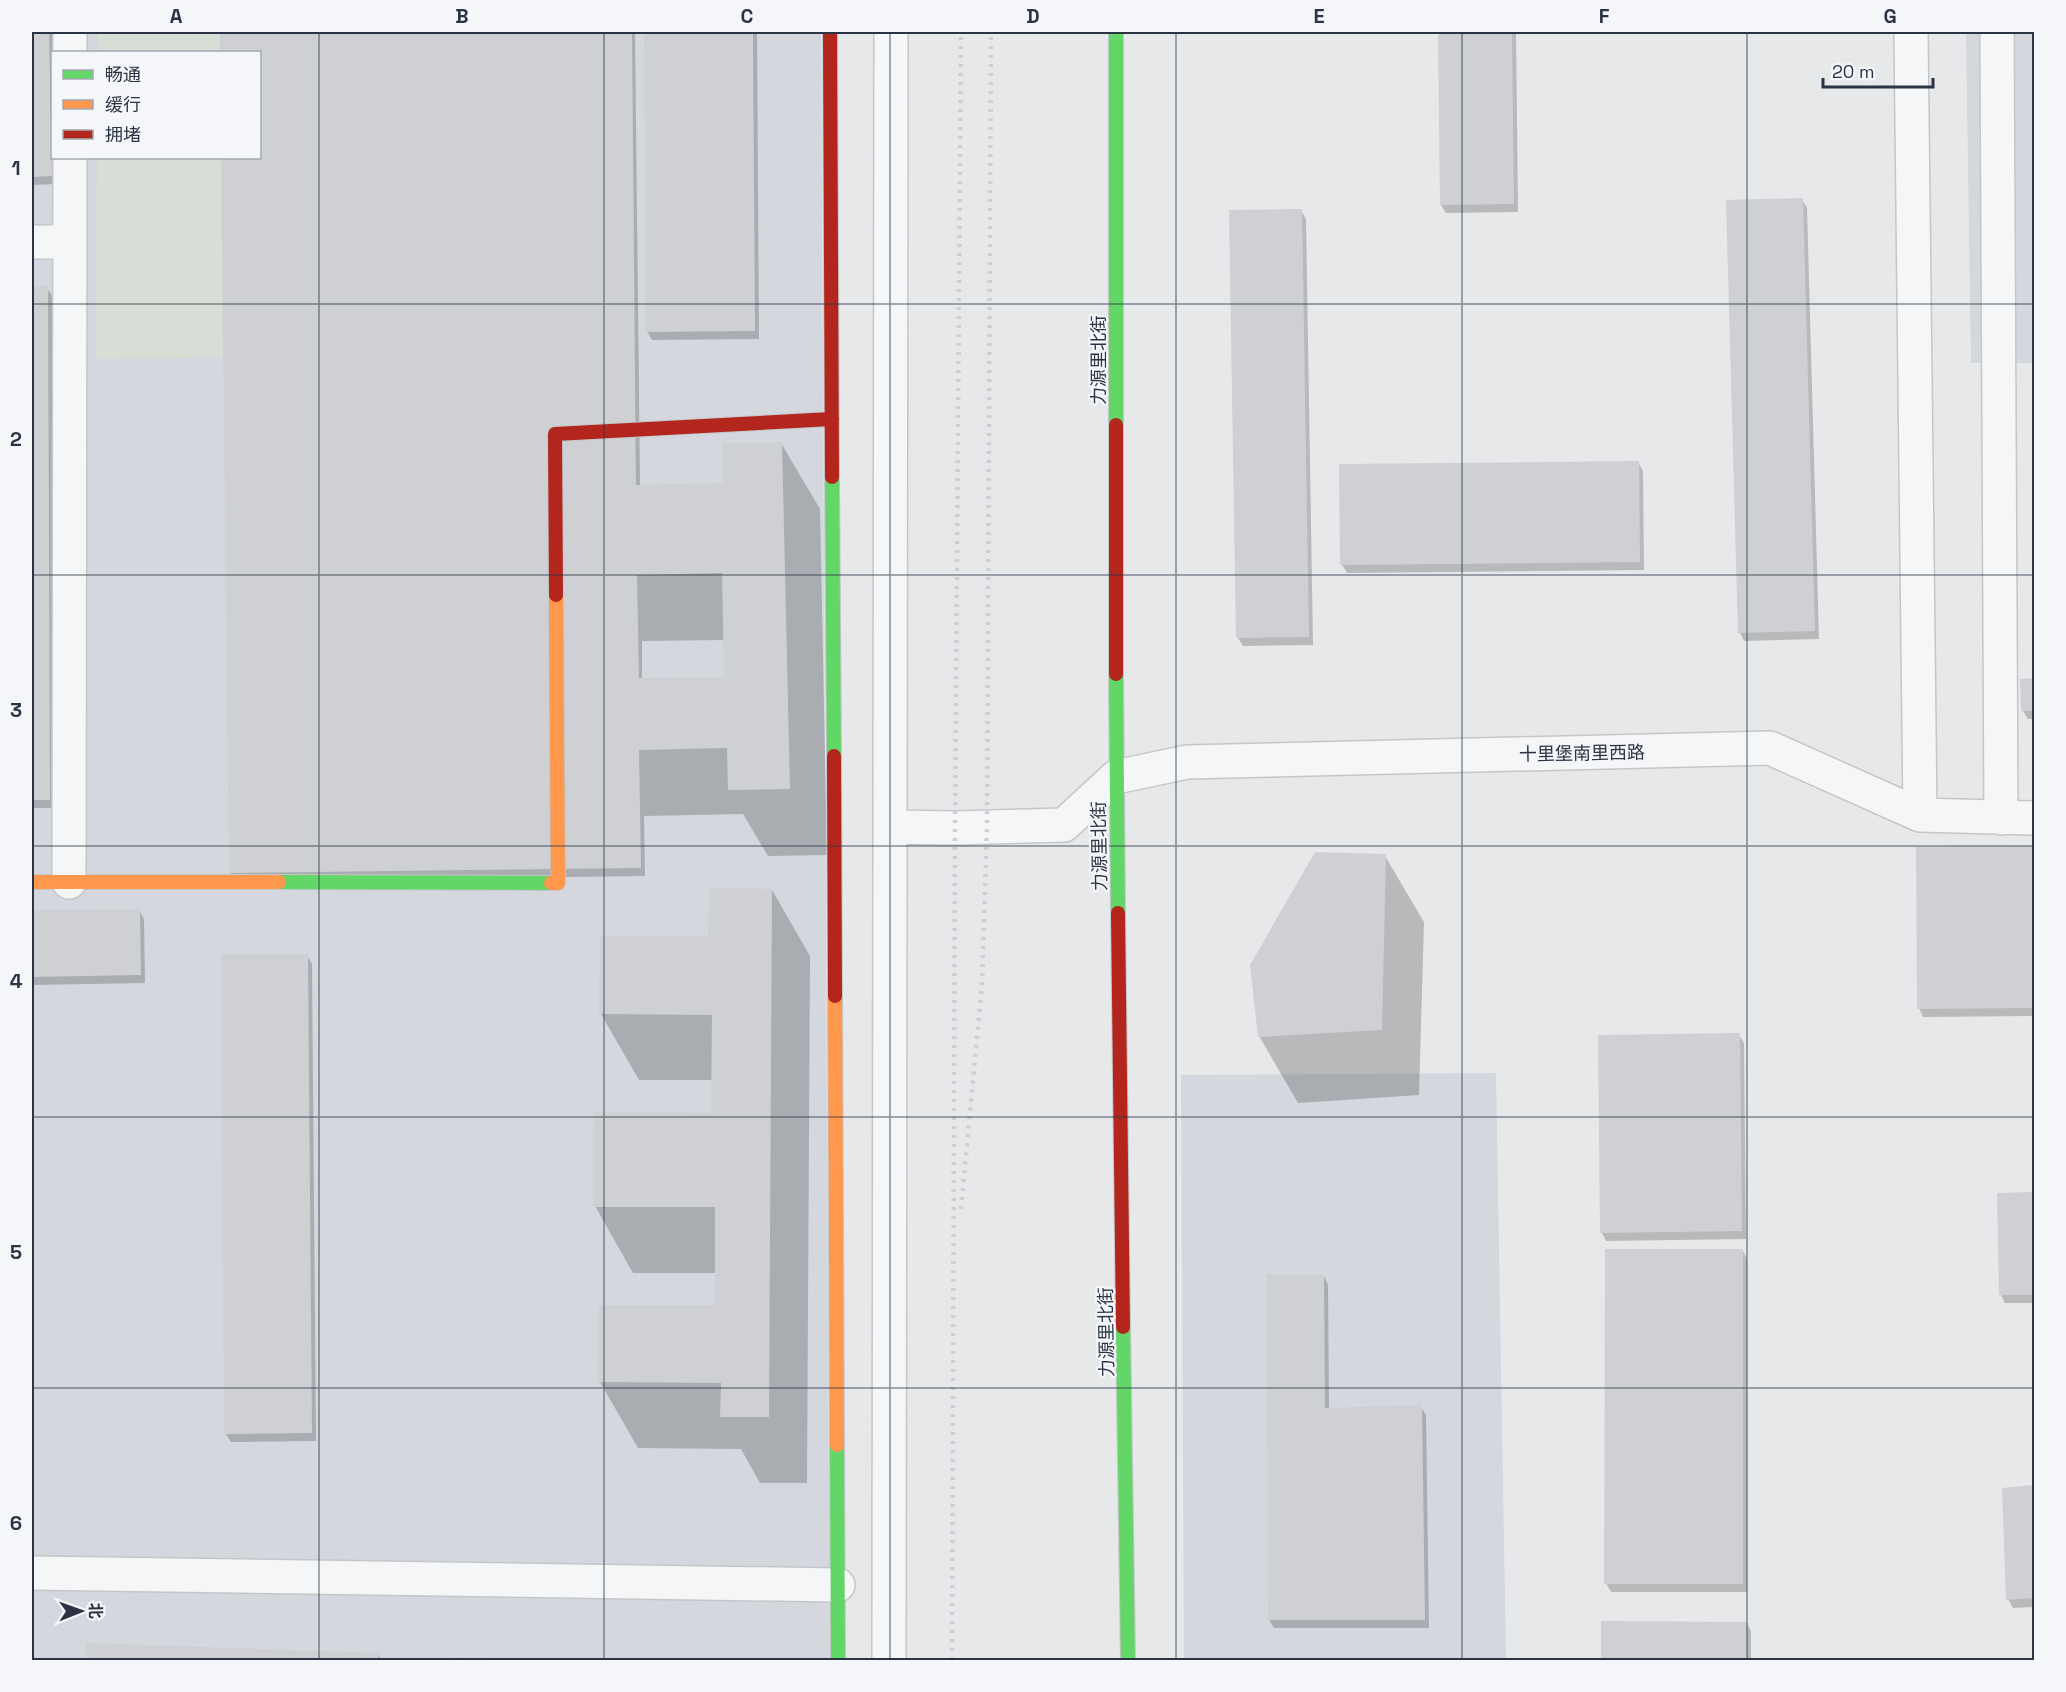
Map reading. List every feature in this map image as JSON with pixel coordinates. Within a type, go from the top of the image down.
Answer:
[{"type":"street","points":[[70,32],[70,51]]},
{"type":"street","points":[[830,32],[838,1660]]},
{"type":"street","points":[[889,1660],[891,32]]},
{"type":"street","name":"力源里北街","points":[[1116,32],[1116,777],[1128,1660]]},
{"type":"street","points":[[1911,32],[1920,815]]},
{"type":"street","points":[[1997,32],[2001,818]]},
{"type":"street","points":[[69,882],[70,159]]},
{"type":"street","points":[[32,242],[70,242]]},
{"type":"street","points":[[32,882],[558,883],[555,434],[832,419]]},
{"type":"street","name":"十里堡南里西路","points":[[1116,777],[1187,762],[1770,748],[1920,815],[2034,818]]},
{"type":"street","points":[[891,827],[1064,825],[1116,777]]},
{"type":"street","points":[[32,1573],[838,1585]]},
{"type":"shaded area","points":[[32,32],[821,32],[830,1660],[32,1660]]},
{"type":"shaded area","points":[[98,32],[514,32],[514,354],[96,359],[97,159],[261,159],[261,51],[98,51]]},
{"type":"shaded area","points":[[1966,32],[2034,32],[2034,363],[1971,363]]},
{"type":"shaded area","points":[[1496,1073],[1506,1660],[1184,1660],[1181,1075]]},
{"type":"building","points":[[32,32],[49,32],[52,176],[32,177]]},
{"type":"building","points":[[220,32],[632,32],[636,485],[723,483],[722,443],[782,442],[790,789],[728,790],[727,748],[639,750],[641,868],[229,873],[221,159],[261,159],[261,51],[220,51]],"holes":[[[722,573],[724,677],[639,678],[637,575]]]},
{"type":"building","points":[[644,32],[753,32],[755,331],[646,332]]},
{"type":"building","points":[[1438,32],[1512,32],[1514,204],[1440,205]]},
{"type":"building","points":[[1803,198],[1815,631],[1738,633],[1726,200]]},
{"type":"building","points":[[1302,209],[1309,637],[1236,638],[1229,210]]},
{"type":"building","points":[[32,286],[48,286],[50,800],[32,800]]},
{"type":"building","points":[[1639,461],[1640,562],[1340,565],[1339,464]]},
{"type":"building","points":[[2034,678],[2034,711],[2021,711],[2020,679]]},
{"type":"building","points":[[2034,846],[2034,1008],[1917,1009],[1916,847]]},
{"type":"building","points":[[1315,852],[1386,854],[1382,1030],[1258,1037],[1250,965]]},
{"type":"building","points":[[709,888],[772,889],[769,1417],[720,1417],[721,1383],[598,1382],[599,1305],[715,1305],[715,1207],[593,1207],[594,1112],[711,1113],[712,1015],[599,1014],[600,936],[708,936]]},
{"type":"building","points":[[140,909],[141,975],[32,977],[32,910]]},
{"type":"building","points":[[221,954],[308,954],[312,1433],[224,1434]]},
{"type":"building","points":[[1740,1033],[1742,1231],[1600,1233],[1598,1035]]},
{"type":"building","points":[[2034,1192],[2034,1295],[1999,1295],[1997,1193]]},
{"type":"building","points":[[1605,1249],[1743,1249],[1743,1584],[1604,1584]]},
{"type":"building","points":[[1267,1274],[1324,1275],[1325,1408],[1422,1405],[1425,1620],[1268,1620]]},
{"type":"building","points":[[2034,1485],[2034,1598],[2006,1600],[2002,1488]]},
{"type":"building","points":[[1601,1621],[1747,1622],[1747,1660],[1601,1660]]},
{"type":"building","points":[[86,1643],[379,1653],[378,1660],[86,1660]]},
{"type":"building","points":[[454,1657],[532,1659],[532,1660],[454,1660]]},
{"type":"railway","points":[[952,1660],[961,32]]},
{"type":"railway","points":[[961,1209],[982,984],[987,827],[991,32]]},
{"type":"traffic: fast","points":[[1116,32],[1116,425]]},
{"type":"traffic: fast","points":[[832,477],[834,756]]},
{"type":"traffic: fast","points":[[1116,674],[1118,913]]},
{"type":"traffic: fast","points":[[279,882],[551,883]]},
{"type":"traffic: fast","points":[[1123,1327],[1128,1660]]},
{"type":"traffic: fast","points":[[837,1445],[838,1660]]},
{"type":"traffic: slow","points":[[551,883],[558,883],[556,595]]},
{"type":"traffic: slow","points":[[32,882],[279,882]]},
{"type":"traffic: slow","points":[[835,996],[837,1445]]},
{"type":"traffic: jam","points":[[830,32],[832,477]]},
{"type":"traffic: jam","points":[[556,595],[555,434],[832,419]]},
{"type":"traffic: jam","points":[[1116,425],[1116,674]]},
{"type":"traffic: jam","points":[[834,756],[835,996]]},
{"type":"traffic: jam","points":[[1118,913],[1123,1327]]}]
